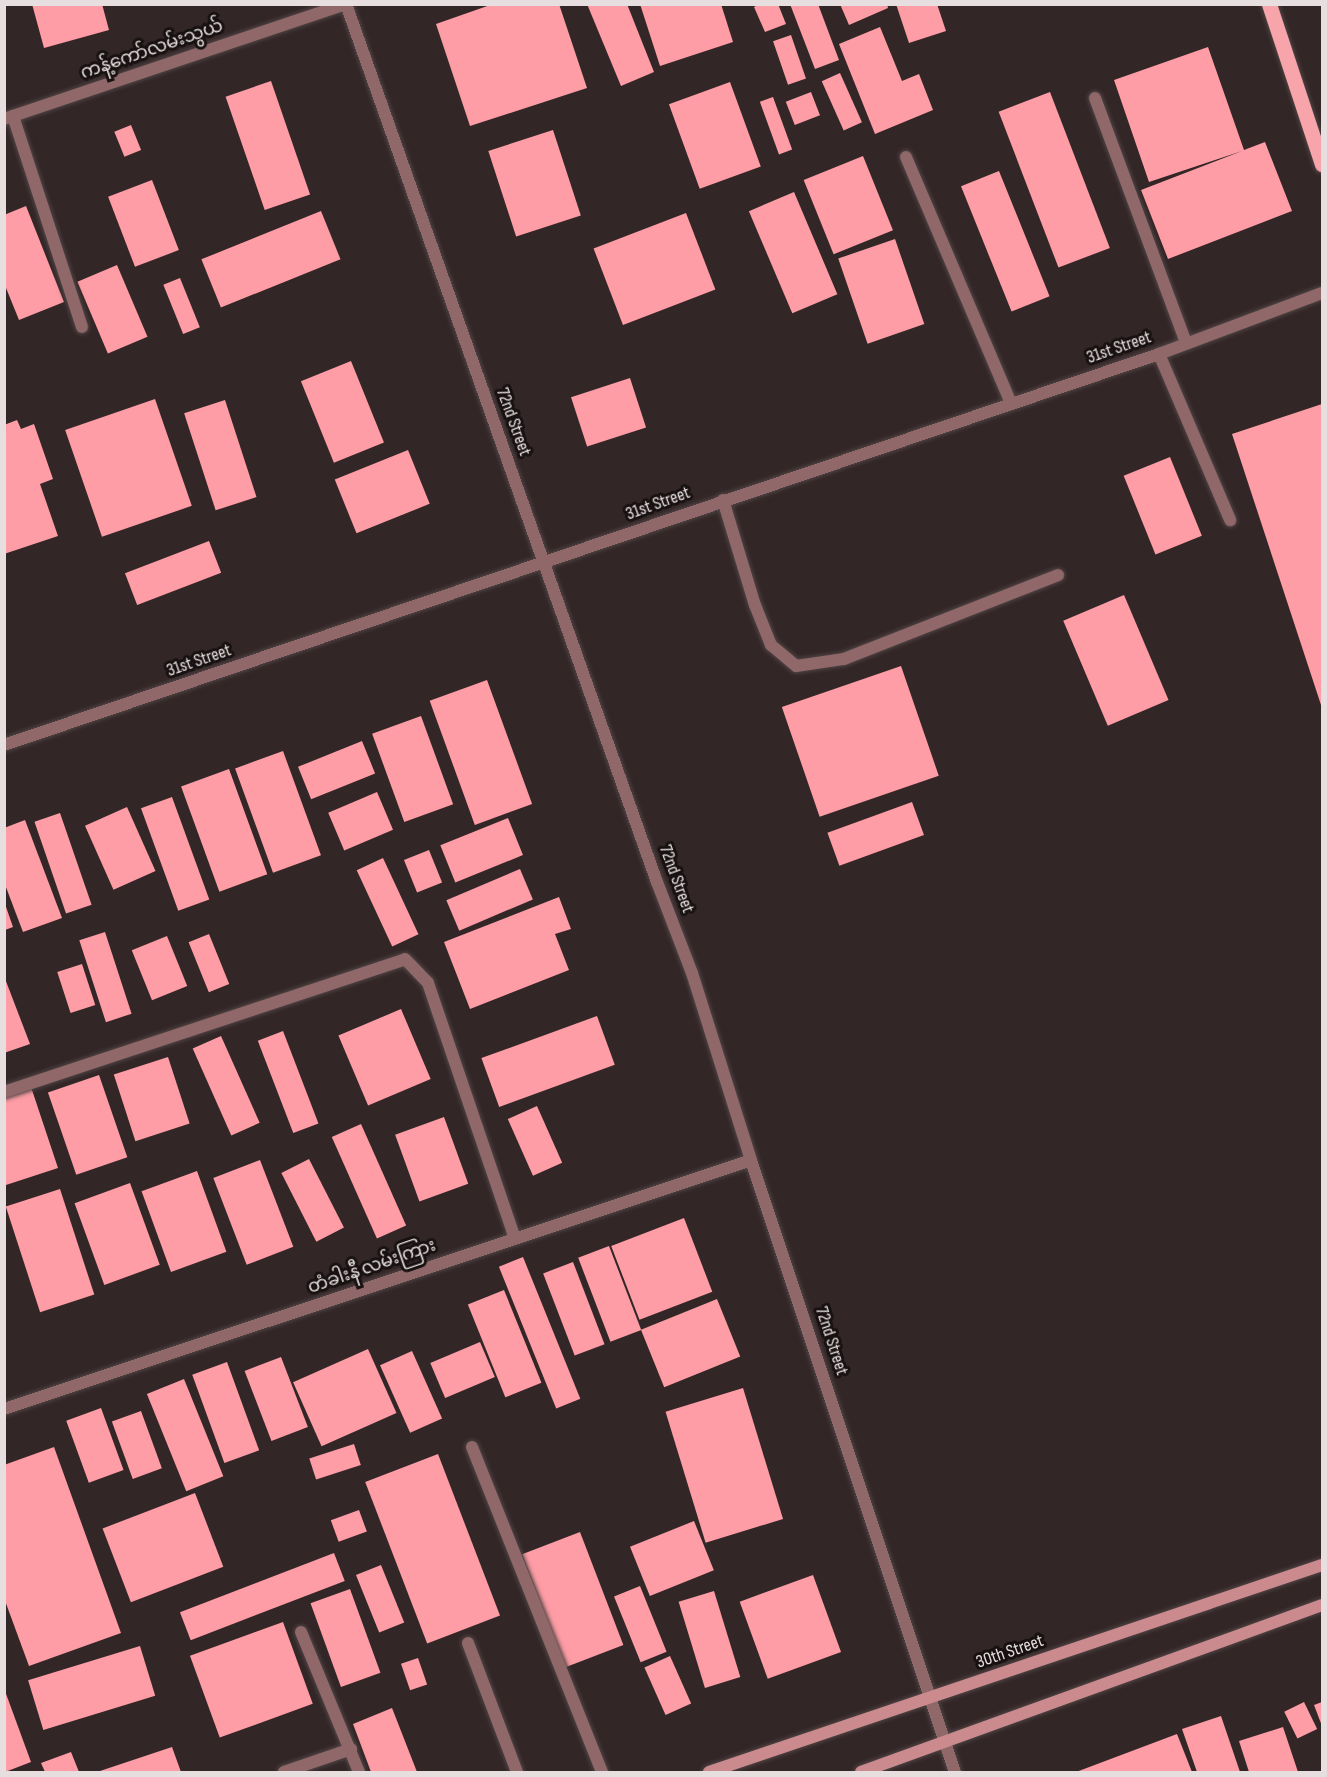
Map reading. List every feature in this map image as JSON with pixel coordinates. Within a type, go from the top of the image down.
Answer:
[{"type":"main road","points":[[1269,4],[1323,164]]},
{"type":"main road","name":"30th Street","points":[[709,1773],[1323,1565]]},
{"type":"main road","points":[[861,1773],[1323,1605]]},
{"type":"street","name":"ကန့်ကော်လမ်းသွယ်","points":[[9,117],[346,4]]},
{"type":"street","name":"72nd Street","points":[[346,4],[657,882],[692,973],[751,1160],[955,1773]]},
{"type":"street","points":[[1095,98],[1186,343]]},
{"type":"street","points":[[9,117],[82,327]]},
{"type":"street","points":[[906,158],[1011,403]]},
{"type":"street","name":"31st Street","points":[[4,746],[544,564],[723,500],[1159,354],[1323,293]]},
{"type":"street","points":[[1159,354],[1230,520]]},
{"type":"street","points":[[723,500],[755,605],[771,645],[796,666],[844,659],[1058,575]]},
{"type":"street","points":[[4,1092],[405,959],[428,983],[515,1238]]},
{"type":"street","name":"တံခါးနီ လမ်းကြား","points":[[4,1409],[751,1160]]},
{"type":"street","points":[[472,1447],[602,1773]]},
{"type":"street","points":[[301,1632],[359,1773]]},
{"type":"street","points":[[468,1643],[517,1773]]},
{"type":"street","points":[[284,1773],[351,1749]]},
{"type":"building","points":[[32,4],[102,4],[109,30],[44,48]]},
{"type":"building","points":[[493,4],[559,4],[587,88],[470,126],[436,24]]},
{"type":"building","points":[[587,4],[627,4],[654,72],[621,86]]},
{"type":"building","points":[[640,4],[721,4],[733,42],[660,66]]},
{"type":"building","points":[[760,4],[778,4],[786,24],[765,32],[754,7]]},
{"type":"building","points":[[790,4],[818,4],[839,60],[815,69]]},
{"type":"building","points":[[840,4],[887,4],[888,8],[849,25]]},
{"type":"building","points":[[896,4],[937,4],[946,31],[909,43]]},
{"type":"building","points":[[880,27],[902,81],[919,74],[933,110],[875,134],[839,44]]},
{"type":"building","points":[[791,35],[806,78],[788,85],[773,41]]},
{"type":"building","points":[[1208,47],[1244,150],[1265,142],[1292,211],[1168,259],[1141,190],[1242,151],[1149,182],[1114,80]]},
{"type":"building","points":[[840,73],[862,122],[844,130],[822,81]]},
{"type":"building","points":[[271,81],[310,194],[265,210],[226,97]]},
{"type":"building","points":[[730,82],[761,167],[700,189],[669,104]]},
{"type":"building","points":[[811,92],[820,115],[795,125],[786,102]]},
{"type":"building","points":[[1050,92],[1110,248],[1059,268],[999,112]]},
{"type":"building","points":[[773,97],[792,150],[779,154],[760,102]]},
{"type":"building","points":[[131,125],[141,150],[124,157],[114,132]]},
{"type":"building","points":[[553,130],[581,216],[516,237],[488,151]]},
{"type":"building","points":[[863,156],[893,230],[834,254],[804,180]]},
{"type":"building","points":[[999,171],[1050,296],[1012,312],[961,186]]},
{"type":"building","points":[[152,180],[179,250],[135,267],[108,197]]},
{"type":"building","points":[[794,192],[837,294],[792,313],[749,211]]},
{"type":"building","points":[[26,206],[64,302],[19,320],[4,283],[4,215]]},
{"type":"building","points":[[321,211],[340,259],[221,308],[201,259]]},
{"type":"building","points":[[686,213],[715,290],[623,325],[594,248]]},
{"type":"building","points":[[895,239],[924,324],[868,344],[838,259]]},
{"type":"building","points":[[117,265],[147,337],[108,354],[77,282]]},
{"type":"building","points":[[180,278],[200,327],[183,334],[163,285]]},
{"type":"building","points":[[351,361],[384,443],[334,463],[301,381]]},
{"type":"building","points":[[630,378],[646,427],[587,447],[571,397]]},
{"type":"building","points":[[155,399],[192,506],[102,537],[65,430]]},
{"type":"building","points":[[225,400],[257,497],[216,510],[184,413]]},
{"type":"building","points":[[1322,404],[1322,708],[1232,434]]},
{"type":"building","points":[[17,420],[21,429],[34,424],[53,479],[40,484],[58,536],[4,554],[4,425]]},
{"type":"building","points":[[408,450],[430,504],[356,533],[335,480]]},
{"type":"building","points":[[1170,457],[1202,536],[1155,555],[1124,476]]},
{"type":"building","points":[[209,541],[221,573],[137,605],[125,573]]},
{"type":"building","points":[[1124,595],[1169,700],[1108,726],[1063,621]]},
{"type":"building","points":[[901,666],[939,776],[820,817],[782,707]]},
{"type":"building","points":[[487,680],[532,804],[475,825],[430,701]]},
{"type":"building","points":[[421,716],[453,804],[404,822],[372,734]]},
{"type":"building","points":[[362,741],[375,773],[311,799],[298,767]]},
{"type":"building","points":[[283,751],[321,855],[273,873],[235,768]]},
{"type":"building","points":[[229,769],[267,874],[219,892],[181,786]]},
{"type":"building","points":[[377,792],[393,830],[344,850],[328,813]]},
{"type":"building","points":[[172,797],[209,899],[178,911],[141,808]]},
{"type":"building","points":[[912,802],[924,835],[839,866],[827,833]]},
{"type":"building","points":[[127,807],[155,871],[113,890],[85,826]]},
{"type":"building","points":[[60,813],[92,905],[66,914],[34,822]]},
{"type":"building","points":[[508,818],[523,855],[455,882],[440,845]]},
{"type":"building","points":[[25,820],[62,918],[23,932],[4,882],[4,828]]},
{"type":"building","points":[[429,850],[442,882],[417,893],[404,860]]},
{"type":"building","points":[[383,858],[418,934],[392,946],[357,870]]},
{"type":"building","points":[[520,869],[533,899],[459,931],[446,900]]},
{"type":"building","points":[[559,897],[571,929],[555,934],[569,970],[470,1009],[444,942]]},
{"type":"building","points":[[5,904],[13,927],[5,930]]},
{"type":"building","points":[[105,932],[132,1014],[106,1022],[79,940]]},
{"type":"building","points":[[209,934],[229,984],[209,992],[189,942]]},
{"type":"building","points":[[167,936],[187,986],[152,1000],[132,950]]},
{"type":"building","points":[[82,964],[95,1005],[71,1013],[57,972]]},
{"type":"building","points":[[4,976],[30,1044],[4,1053]]},
{"type":"building","points":[[401,1009],[431,1079],[368,1106],[338,1036]]},
{"type":"building","points":[[597,1016],[615,1065],[499,1107],[481,1058]]},
{"type":"building","points":[[283,1031],[318,1123],[293,1133],[258,1041]]},
{"type":"building","points":[[221,1036],[260,1123],[231,1135],[193,1049]]},
{"type":"building","points":[[168,1057],[190,1124],[135,1141],[114,1075]]},
{"type":"building","points":[[99,1075],[127,1157],[76,1175],[48,1093]]},
{"type":"building","points":[[31,1087],[58,1168],[6,1185],[4,1095]]},
{"type":"building","points":[[537,1106],[562,1163],[533,1176],[508,1119]]},
{"type":"building","points":[[444,1117],[468,1184],[419,1202],[395,1135]]},
{"type":"building","points":[[361,1124],[406,1225],[377,1238],[332,1137]]},
{"type":"building","points":[[309,1159],[344,1228],[316,1242],[281,1173]]},
{"type":"building","points":[[260,1160],[293,1247],[247,1265],[213,1178]]},
{"type":"building","points":[[197,1171],[226,1252],[171,1272],[142,1191]]},
{"type":"building","points":[[130,1183],[160,1265],[104,1285],[75,1203]]},
{"type":"building","points":[[60,1189],[94,1295],[40,1312],[6,1207]]},
{"type":"building","points":[[684,1218],[712,1292],[639,1320],[611,1246]]},
{"type":"building","points":[[609,1246],[641,1330],[610,1342],[578,1258]]},
{"type":"building","points":[[523,1257],[580,1399],[556,1409],[499,1267]]},
{"type":"building","points":[[573,1262],[605,1344],[575,1356],[543,1273]]},
{"type":"building","points":[[504,1290],[541,1383],[505,1397],[468,1305]]},
{"type":"building","points":[[717,1299],[740,1356],[664,1387],[641,1330]]},
{"type":"building","points":[[480,1342],[495,1377],[445,1398],[430,1363]]},
{"type":"building","points":[[368,1349],[396,1413],[322,1446],[293,1382]]},
{"type":"building","points":[[412,1351],[442,1419],[410,1433],[380,1365]]},
{"type":"building","points":[[281,1357],[308,1427],[271,1441],[245,1371]]},
{"type":"building","points":[[227,1362],[259,1450],[224,1463],[192,1375]]},
{"type":"building","points":[[184,1379],[223,1476],[186,1491],[147,1394]]},
{"type":"building","points":[[743,1388],[783,1519],[706,1543],[666,1412]]},
{"type":"building","points":[[101,1408],[124,1470],[89,1483],[66,1421]]},
{"type":"building","points":[[141,1411],[162,1468],[133,1479],[112,1422]]},
{"type":"building","points":[[354,1444],[361,1465],[316,1479],[309,1459]]},
{"type":"building","points":[[54,1447],[121,1633],[29,1666],[4,1598],[4,1465]]},
{"type":"building","points":[[438,1454],[500,1616],[427,1643],[365,1482]]},
{"type":"building","points":[[195,1493],[223,1567],[131,1602],[103,1528]]},
{"type":"building","points":[[359,1510],[367,1532],[339,1542],[331,1520]]},
{"type":"building","points":[[694,1521],[714,1570],[650,1596],[630,1547]]},
{"type":"building","points":[[580,1532],[623,1645],[565,1667],[522,1554]]},
{"type":"building","points":[[334,1553],[345,1581],[191,1640],[180,1612]]},
{"type":"building","points":[[381,1565],[404,1622],[379,1633],[356,1575]]},
{"type":"building","points":[[813,1575],[841,1652],[768,1679],[740,1602]]},
{"type":"building","points":[[640,1586],[667,1652],[641,1662],[614,1596]]},
{"type":"building","points":[[350,1589],[380,1673],[341,1687],[311,1603]]},
{"type":"building","points":[[714,1591],[740,1677],[705,1688],[679,1602]]},
{"type":"building","points":[[283,1622],[313,1704],[220,1738],[190,1656]]},
{"type":"building","points":[[140,1646],[155,1696],[43,1730],[28,1680]]},
{"type":"building","points":[[670,1656],[691,1704],[666,1715],[644,1667]]},
{"type":"building","points":[[418,1658],[427,1684],[410,1690],[401,1664]]},
{"type":"building","points":[[5,1691],[31,1762],[5,1772]]},
{"type":"building","points":[[1304,1702],[1317,1729],[1297,1739],[1284,1712]]},
{"type":"building","points":[[1322,1702],[1322,1726],[1314,1705]]},
{"type":"building","points":[[392,1708],[417,1772],[371,1772],[353,1724]]},
{"type":"building","points":[[1221,1716],[1240,1772],[1197,1772],[1182,1729]]},
{"type":"building","points":[[1283,1727],[1298,1772],[1249,1772],[1239,1741]]},
{"type":"building","points":[[1177,1734],[1192,1772],[1076,1772]]},
{"type":"building","points":[[172,1747],[181,1772],[97,1772]]},
{"type":"building","points":[[71,1752],[79,1772],[45,1772],[41,1763]]}]
